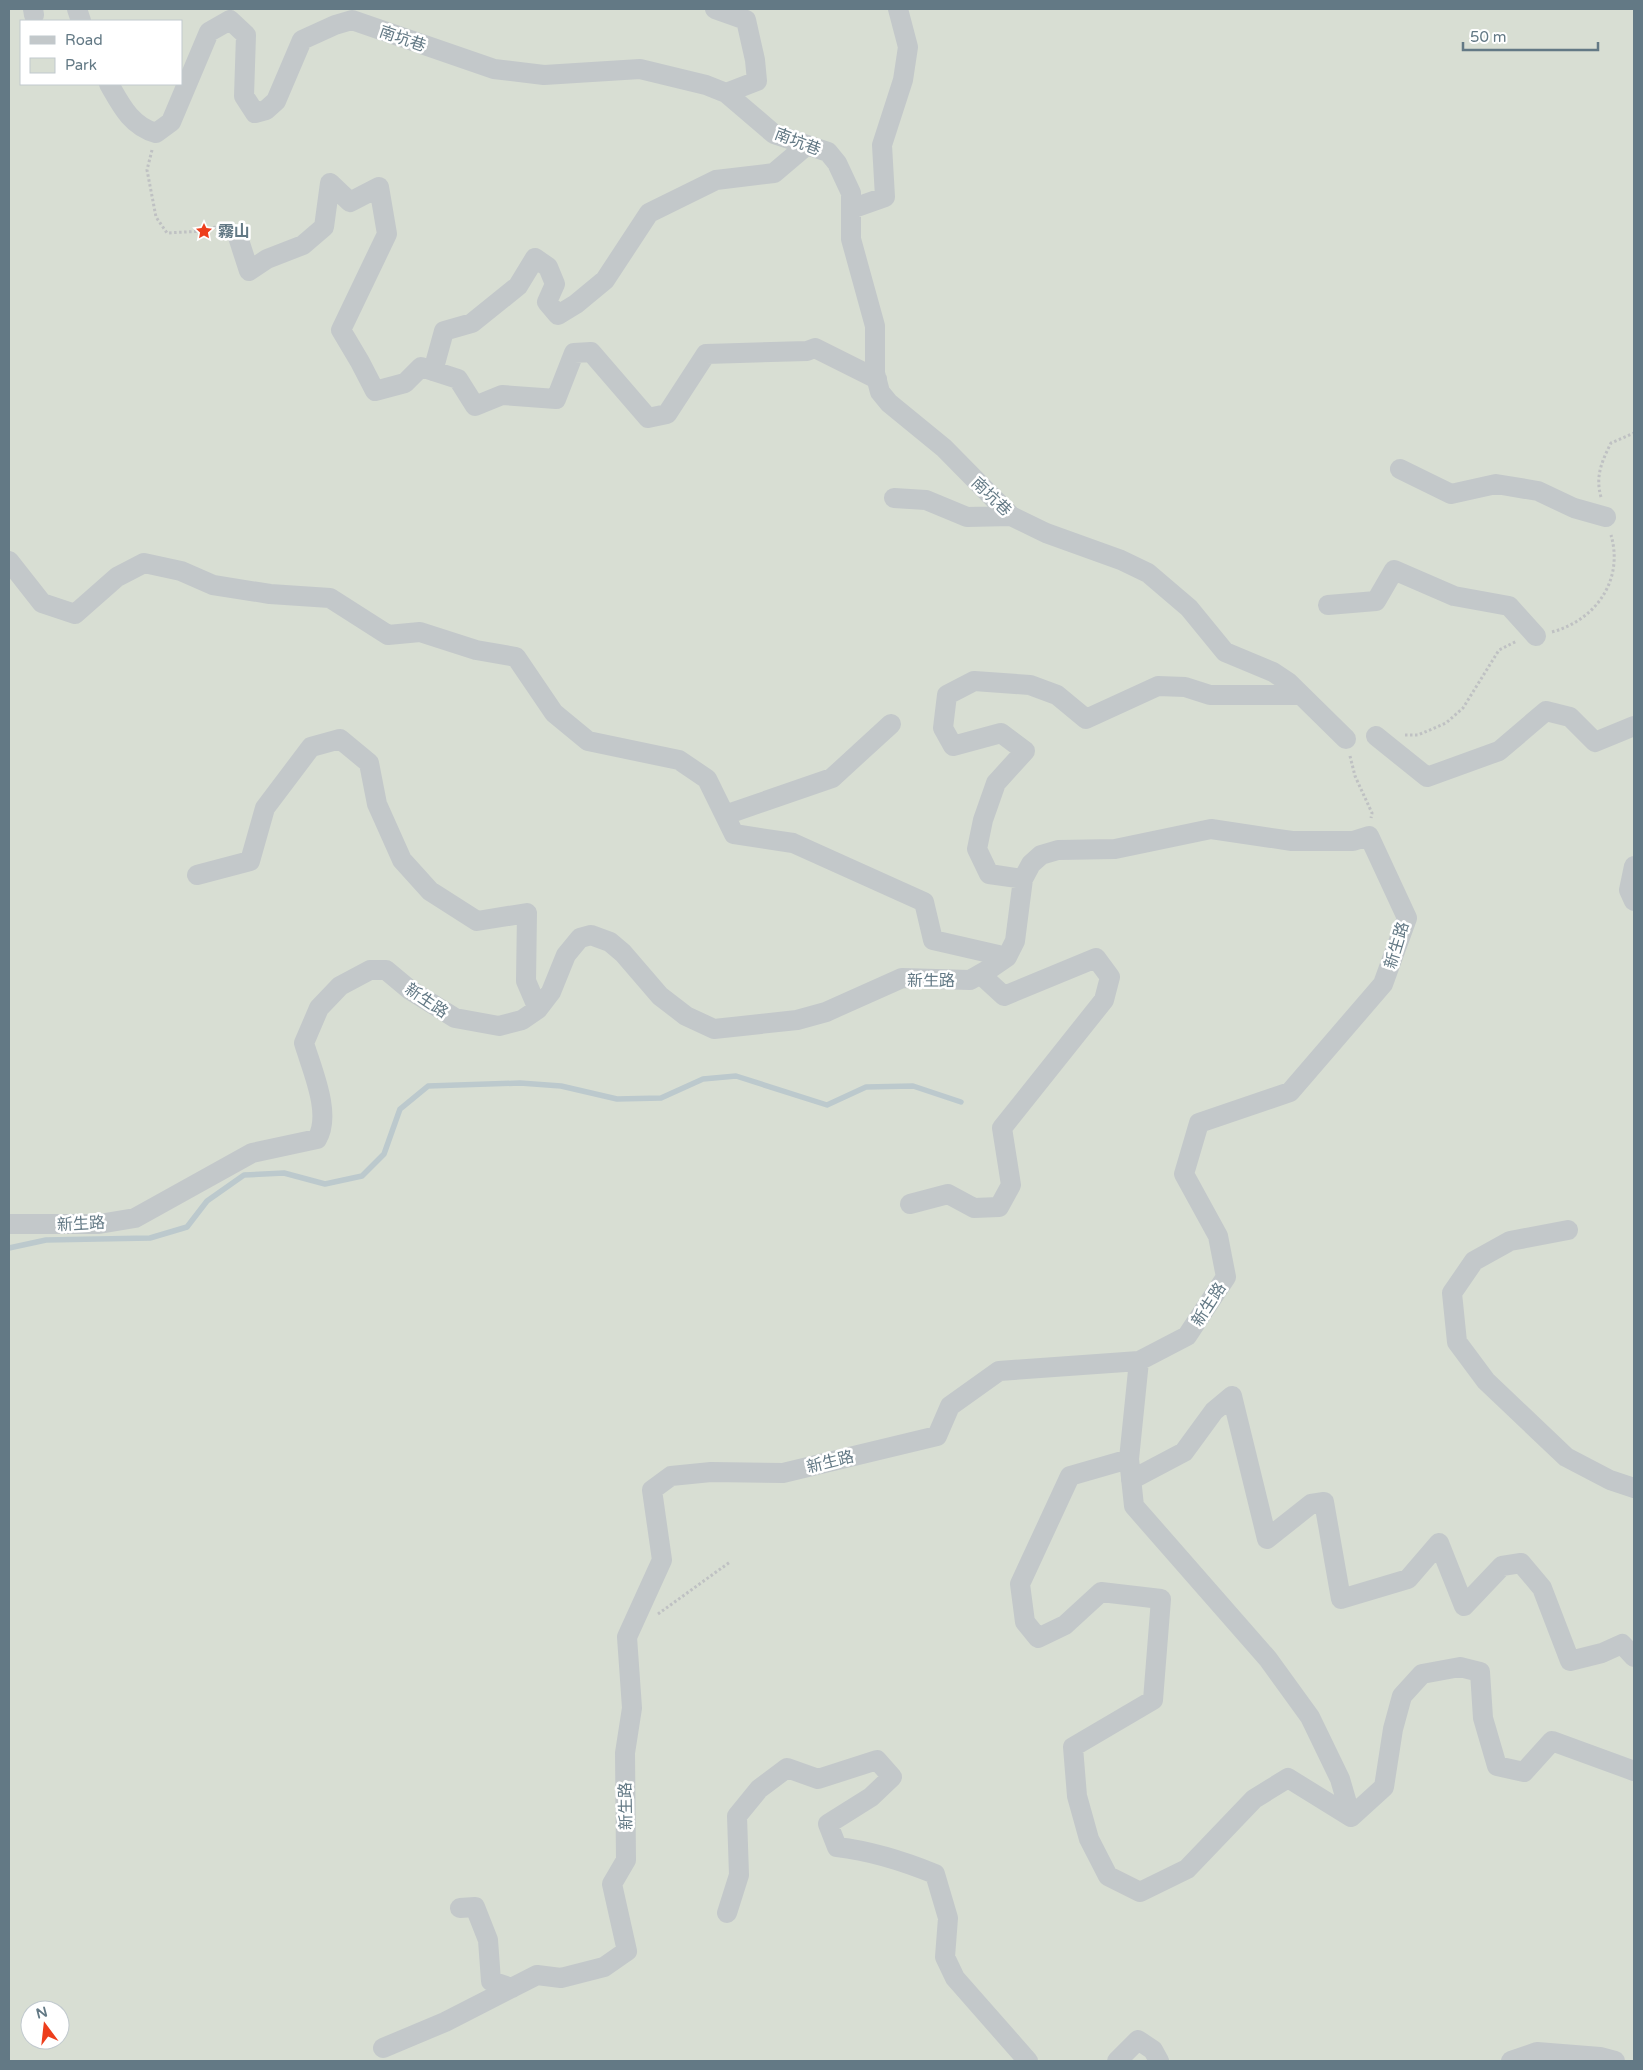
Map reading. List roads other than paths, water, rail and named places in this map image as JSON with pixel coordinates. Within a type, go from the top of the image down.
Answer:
[{"type":"street","points":[[715,9],[746,20],[755,60],[757,81],[726,93]]},
{"type":"street","points":[[851,209],[885,197],[882,145],[903,80],[908,47],[898,9]]},
{"type":"street","name":"南坑巷","points":[[110,85],[126,114],[143,129],[156,133],[171,122],[208,32],[230,20],[246,35],[244,96],[255,113],[266,110],[276,101],[302,40],[335,25],[352,20],[494,69],[544,75],[640,69],[706,85],[726,93],[774,134],[828,152],[837,163],[851,193],[851,239],[874,326],[876,379],[880,392],[889,402],[944,448],[1011,516],[1046,534],[1121,560],[1148,573],[1189,608],[1225,652],[1273,672],[1288,682],[1346,739]]},
{"type":"street","points":[[433,371],[444,331],[472,322],[518,286],[535,258],[548,267],[555,284],[547,302],[558,315],[576,304],[605,280],[649,213],[716,180],[774,173],[807,145]]},
{"type":"street","points":[[234,230],[249,271],[267,259],[303,245],[324,227],[330,183],[350,202],[379,187],[387,234],[341,330],[375,391],[404,383],[421,367],[458,379],[474,406],[502,395],[556,399],[574,353],[591,352],[648,418],[667,414],[706,354],[807,351],[815,348],[876,379]]},
{"type":"street","points":[[1400,469],[1451,494],[1496,484],[1538,491],[1574,508],[1606,516]]},
{"type":"street","points":[[894,498],[926,500],[967,517],[1011,516]]},
{"type":"street","points":[[9,561],[42,602],[75,614],[117,577],[144,563],[181,570],[213,585],[270,594],[330,598],[388,635],[420,632],[476,650],[516,657],[554,713],[588,741],[679,760],[707,779],[734,834],[793,843],[924,902],[933,940],[1007,957],[1015,941],[1023,879],[989,874],[977,849],[983,820],[996,783],[1025,751],[1001,733],[953,746],[943,728],[947,695],[974,681],[1030,685],[1057,695],[1086,719],[1158,686],[1185,687],[1210,694],[1301,696]]},
{"type":"street","points":[[1328,605],[1376,601],[1394,570],[1454,596],[1509,606],[1536,636]]},
{"type":"street","points":[[1376,736],[1427,777],[1499,751],[1546,712],[1570,717],[1595,742],[1634,726]]},
{"type":"street","points":[[725,815],[832,778],[891,724]]},
{"type":"street","points":[[197,875],[250,861],[265,808],[311,747],[340,739],[369,763],[377,804],[402,860],[430,891],[477,921],[527,912],[526,981],[538,1009]]},
{"type":"street","name":"新生路","points":[[383,2048],[445,2022],[537,1975],[561,1978],[604,1967],[627,1951],[612,1884],[626,1860],[624,1753],[632,1708],[627,1636],[662,1560],[652,1490],[671,1476],[711,1472],[783,1473],[937,1436],[950,1406],[999,1371],[1139,1361],[1187,1336],[1226,1277],[1218,1236],[1184,1174],[1199,1123],[1290,1092],[1383,984],[1407,918],[1369,836],[1353,842],[1292,841],[1211,829],[1115,849],[1058,850],[1049,852],[1041,855],[1031,864],[1023,879]]},
{"type":"street","points":[[1634,866],[1629,890],[1634,901]]},
{"type":"street","name":"新生路","points":[[9,1224],[99,1224],[135,1218],[252,1153],[317,1139],[323,1130],[323,1110],[304,1043],[319,1008],[340,986],[370,970],[386,970],[410,990],[455,1018],[499,1026],[522,1020],[538,1009],[551,992],[566,955],[580,938],[591,935],[610,942],[623,953],[660,996],[686,1016],[714,1029],[797,1020],[826,1012],[902,978],[970,980],[1007,957]]},
{"type":"street","points":[[910,1204],[948,1194],[974,1208],[999,1208],[1011,1185],[1002,1128],[1104,1000],[1110,977],[1096,958],[1004,996],[980,974]]},
{"type":"street","points":[[1568,1230],[1510,1241],[1474,1261],[1452,1293],[1457,1342],[1486,1381],[1566,1457],[1610,1480],[1634,1488]]},
{"type":"street","points":[[1139,1361],[1129,1458],[1134,1506],[1268,1659],[1310,1717],[1340,1779],[1351,1818]]},
{"type":"street","points":[[1131,1480],[1184,1452],[1214,1412],[1232,1396],[1267,1539],[1311,1504],[1324,1502],[1341,1599],[1408,1579],[1439,1543],[1464,1606],[1502,1566],[1521,1563],[1542,1588],[1570,1661],[1602,1653],[1622,1644],[1634,1657]]},
{"type":"street","points":[[1129,1458],[1070,1476],[1020,1584],[1025,1622],[1038,1638],[1065,1625],[1101,1592],[1161,1599],[1153,1700],[1073,1747],[1078,1796],[1089,1839],[1108,1876],[1140,1892],[1187,1869],[1254,1799],[1288,1778],[1351,1818]]},
{"type":"street","points":[[1351,1818],[1384,1787],[1393,1729],[1402,1696],[1422,1674],[1460,1667],[1480,1672],[1483,1718],[1497,1766],[1524,1772],[1552,1741],[1634,1772]]},
{"type":"street","points":[[726,1913],[739,1875],[737,1816],[759,1789],[787,1768],[818,1779],[877,1760],[892,1778],[871,1797],[828,1824],[837,1847],[894,1858],[935,1874],[948,1918],[945,1957],[955,1978],[1028,2061]]},
{"type":"street","points":[[460,1908],[475,1907],[488,1940],[492,1981],[512,1988]]},
{"type":"street","points":[[1117,2061],[1138,2040],[1153,2050],[1159,2061]]},
{"type":"street","points":[[1511,2061],[1537,2052],[1600,2056],[1615,2061]]},
{"type":"waterway","points":[[9,1248],[46,1240],[150,1238],[187,1227],[207,1201],[244,1175],[284,1173],[325,1184],[362,1176],[384,1154],[400,1109],[428,1086],[520,1083],[561,1086],[617,1099],[661,1098],[703,1079],[736,1076],[827,1105],[866,1087],[913,1086],[961,1102]]},
{"type":"place","name":"霧山","points":[[204,231]]}]
